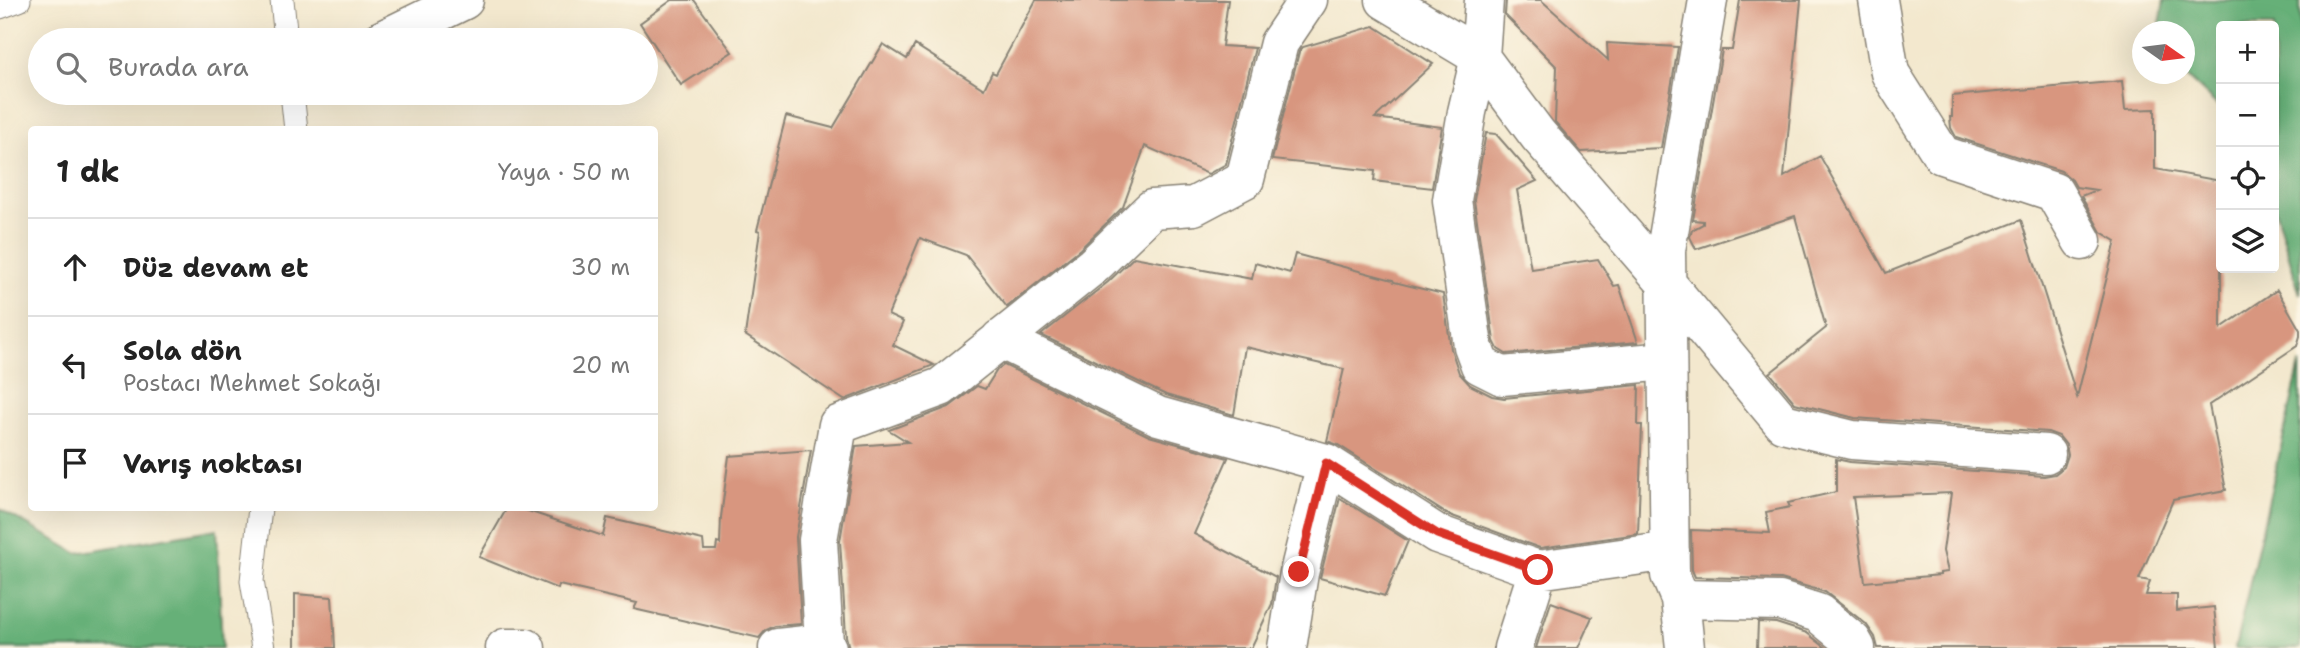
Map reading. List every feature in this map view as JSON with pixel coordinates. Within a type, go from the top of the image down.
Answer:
[{"type":"street","points":[[407,28],[464,0]]},
{"type":"street","points":[[779,648],[825,646],[818,540],[838,425],[941,387],[1094,265],[1152,209],[1194,206],[1245,179],[1279,43],[1308,0]]},
{"type":"street","points":[[1385,0],[1480,57],[1538,135],[1783,422],[1852,440],[2046,454]]},
{"type":"street","points":[[1484,0],[1480,57],[1466,112],[1452,200],[1473,346],[1480,365],[1502,376],[1666,360]]},
{"type":"street","points":[[1685,648],[1680,599],[1670,575],[1665,250],[1708,0]]},
{"type":"street","points":[[1878,0],[1890,73],[1942,155],[2054,192],[2082,242]]},
{"type":"street","points":[[1000,340],[1158,416],[1326,463],[1437,534],[1538,570],[1670,551]]},
{"type":"street","points":[[1287,648],[1299,572],[1326,463]]},
{"type":"street","points":[[1513,648],[1538,570]]},
{"type":"street","points":[[1680,599],[1780,601],[1818,613],[1852,640],[1856,648]]},
{"type":"street","points":[[505,648],[526,648]]},
{"type":"lane","points":[[0,7],[19,0]]},
{"type":"lane","points":[[282,0],[285,28]]},
{"type":"lane","points":[[293,105],[296,126]]},
{"type":"lane","points":[[260,511],[251,581],[263,648]]},
{"type":"green space","points":[[2164,0],[2300,0],[2300,294],[2279,223],[2279,21],[2216,21],[2216,104],[2195,84],[2195,21],[2161,21]]},
{"type":"green space","points":[[2300,364],[2300,648],[2235,648]]},
{"type":"green space","points":[[0,509],[77,553],[217,529],[222,648],[0,648]]},
{"type":"building","points":[[672,0],[694,0],[732,52],[681,85],[658,50],[658,28],[643,28],[640,23]]},
{"type":"building","points":[[1036,0],[1228,0],[1222,46],[1255,48],[1226,164],[1208,174],[1145,146],[1123,207],[1080,249],[1007,307],[966,255],[920,238],[888,315],[903,322],[893,345],[934,365],[844,400],[745,335],[760,231],[757,230],[786,116],[833,128],[883,44],[907,59],[915,45],[984,89],[992,72],[996,74]]},
{"type":"building","points":[[1506,0],[1541,0],[1608,60],[1607,43],[1678,47],[1661,148],[1581,152],[1555,122],[1557,67],[1505,15]]},
{"type":"building","points":[[1740,0],[1801,0],[1784,177],[1820,156],[1886,273],[2021,220],[2077,397],[2116,241],[2101,232],[2081,196],[2096,190],[2076,187],[2061,171],[1956,137],[1951,128],[1952,96],[2122,81],[2125,110],[2155,109],[2155,169],[2216,180],[2216,273],[2221,273],[2221,328],[2277,290],[2300,330],[2297,346],[2209,405],[2226,490],[2173,500],[2139,579],[2150,581],[2146,595],[2177,595],[2177,611],[2214,607],[2218,648],[1878,648],[1875,637],[1866,624],[1825,592],[1781,579],[1695,577],[1692,570],[1691,530],[1770,533],[1766,512],[1790,507],[1788,503],[1836,492],[1836,459],[2044,476],[2055,474],[2064,467],[2068,455],[2066,445],[2059,436],[2048,432],[1855,418],[1795,403],[1770,373],[1826,328],[1795,216],[1696,249],[1690,237],[1692,230],[1703,224],[1703,221],[1693,220],[1722,50],[1732,50]],"holes":[[[1951,493],[1943,551],[1948,572],[1865,582],[1853,497]]]},
{"type":"building","points":[[1374,26],[1433,64],[1375,118],[1442,127],[1432,188],[1374,181],[1375,171],[1272,160],[1299,52],[1303,47]]},
{"type":"building","points":[[1486,133],[1496,134],[1537,181],[1517,190],[1531,269],[1598,259],[1614,286],[1619,285],[1638,342],[1506,354],[1498,349],[1494,341],[1474,200]]},
{"type":"building","points":[[1295,254],[1443,294],[1451,349],[1459,373],[1470,385],[1492,396],[1504,398],[1639,385],[1638,425],[1642,425],[1638,534],[1540,548],[1447,514],[1338,445],[1327,441],[1344,369],[1245,347],[1234,415],[1166,395],[1041,335],[1108,282],[1134,257],[1252,279],[1255,263],[1290,273]]},
{"type":"building","points":[[1004,365],[1149,436],[1228,458],[1194,534],[1276,577],[1272,604],[1251,648],[849,648],[840,541],[856,446],[908,442],[889,430],[949,407],[977,386],[985,389],[997,370]]},
{"type":"building","points":[[811,450],[796,537],[801,624],[775,626],[766,630],[759,638],[634,609],[637,603],[559,585],[558,589],[479,557],[505,511],[528,511],[603,536],[607,518],[703,540],[704,550],[716,550],[717,543],[720,544],[729,456]]},
{"type":"building","points":[[1340,498],[1408,541],[1385,596],[1320,578]]},
{"type":"building","points":[[295,594],[332,597],[335,648],[295,648]]},
{"type":"building","points":[[1551,602],[1592,617],[1578,648],[1536,648]]},
{"type":"building","points":[[1758,622],[1776,623],[1807,633],[1826,648],[1757,648]]},
{"type":"route","points":[[1299,572],[1326,463],[1437,534],[1538,570]]}]
